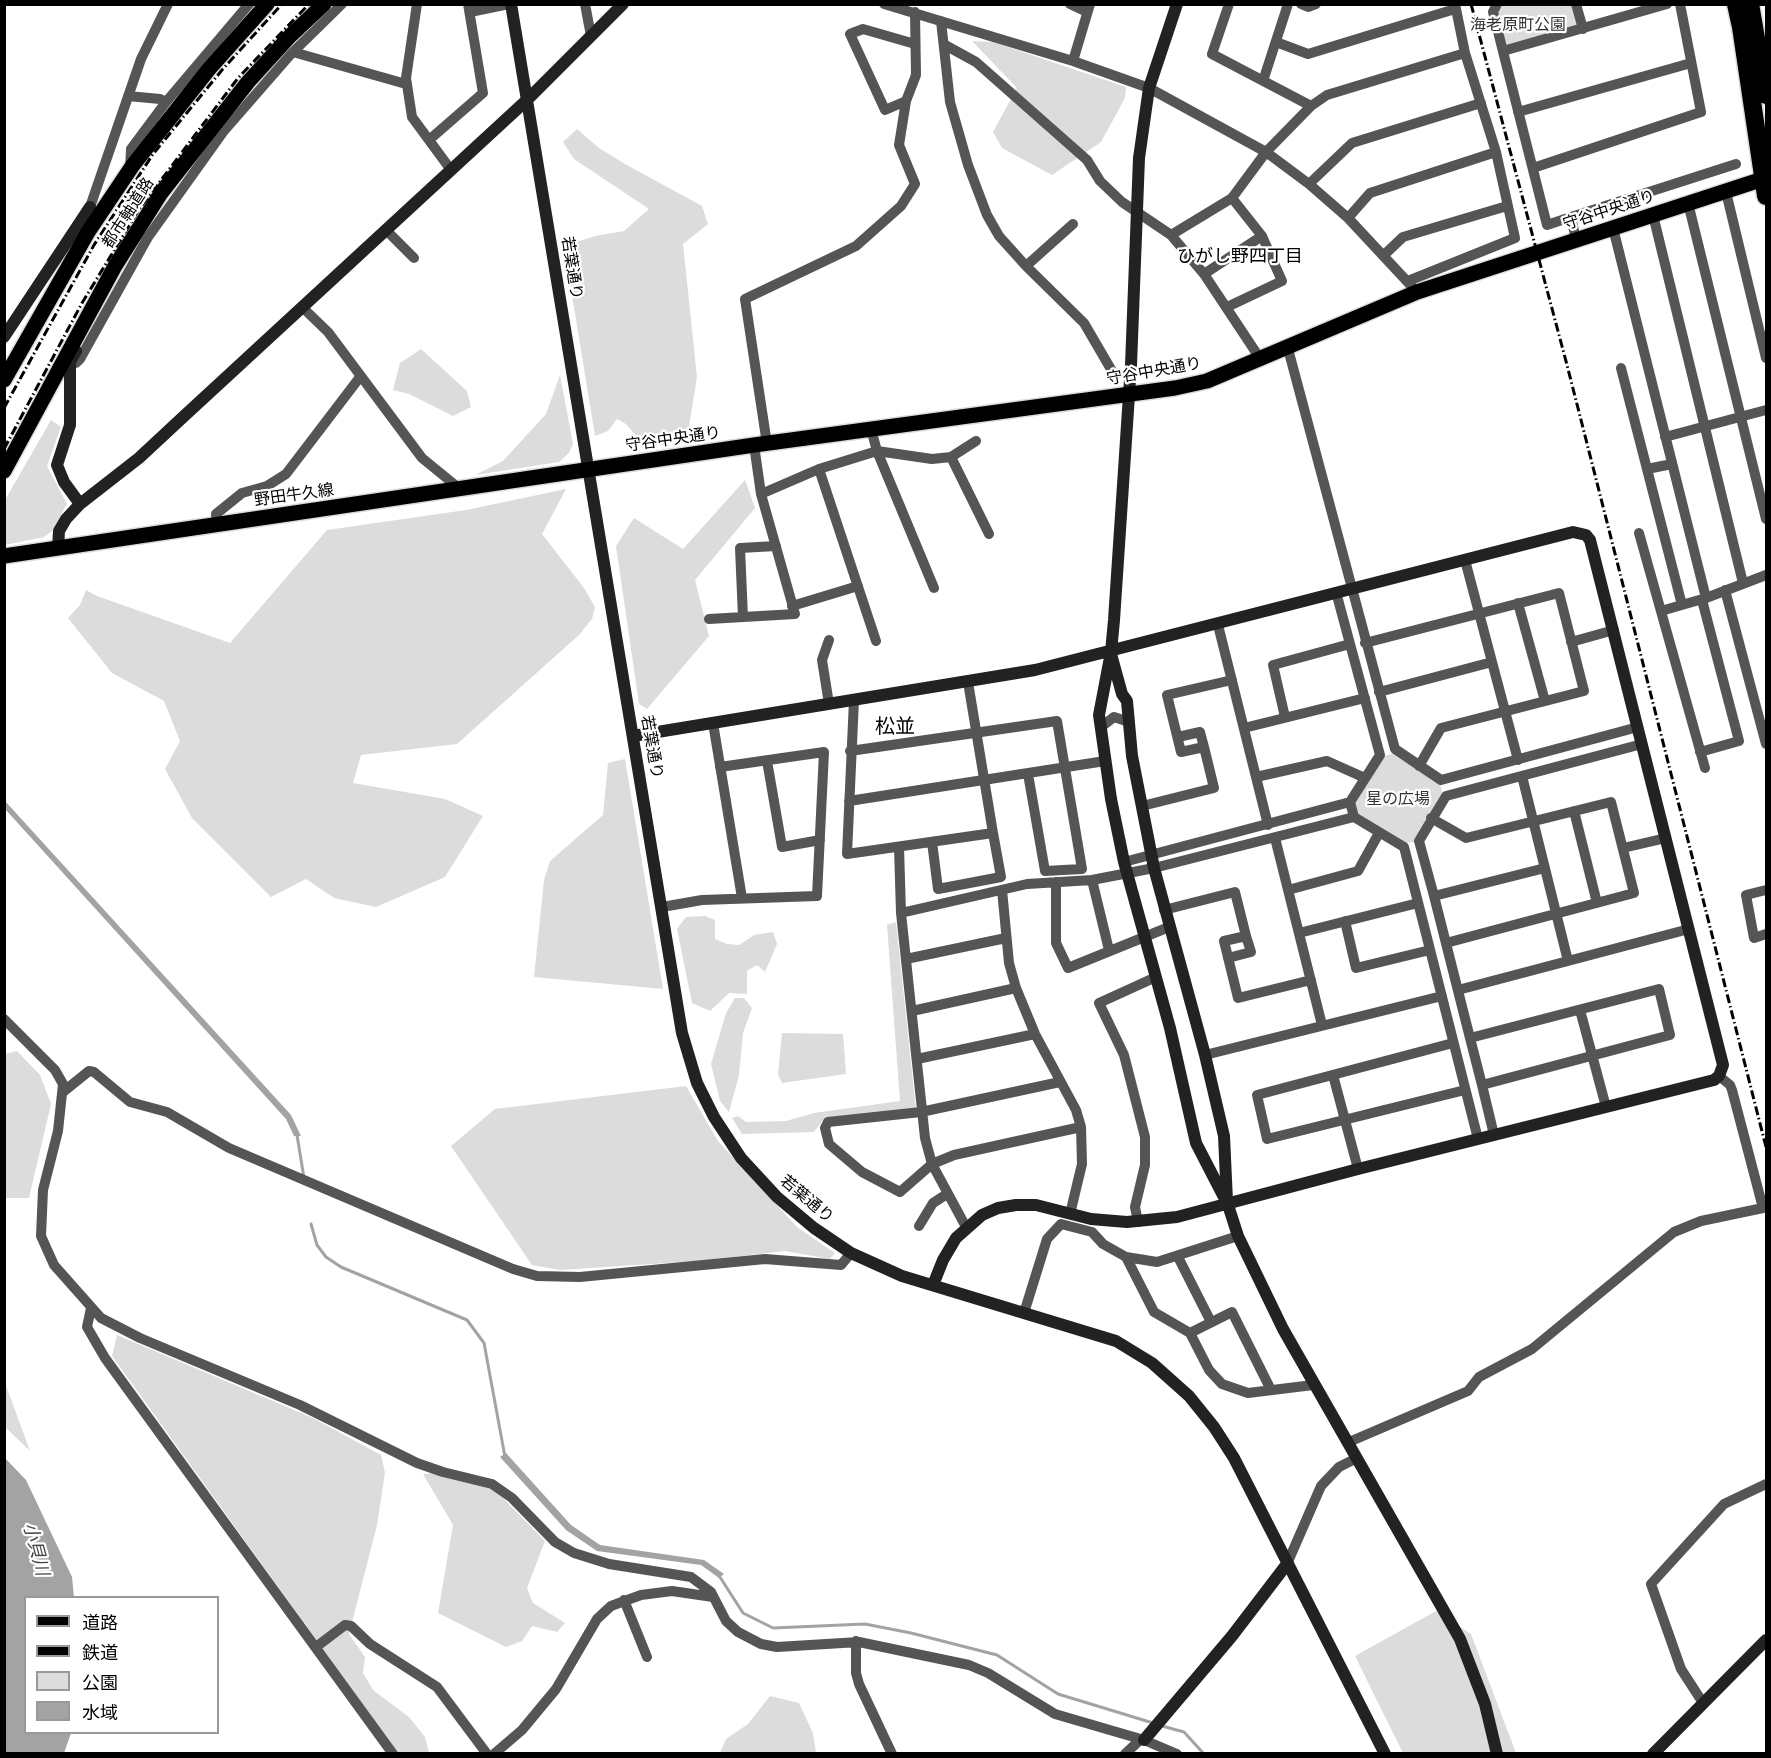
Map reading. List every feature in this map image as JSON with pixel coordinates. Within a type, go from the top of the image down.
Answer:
[{"type":"highway","points":[[1736,4],[1766,184]]},
{"type":"highway","points":[[1750,4],[1767,95]]},
{"type":"main road","name":"都市軸道路","points":[[4,380],[65,271],[130,170],[169,117],[267,4]]},
{"type":"main road","name":"都市軸道路","points":[[4,471],[42,400],[66,362],[108,278],[161,193],[201,139],[290,36],[324,4]]},
{"type":"main road","name":"守谷中央通り","points":[[589,470],[1175,388],[1207,381],[1413,286],[1576,240],[1726,192],[1766,184]]},
{"type":"main road","name":"野田牛久線","points":[[4,556],[589,470]]},
{"type":"street","points":[[4,337],[90,207],[141,59],[168,4]]},
{"type":"street","points":[[130,170],[131,149],[166,102],[249,4]]},
{"type":"street","points":[[80,504],[64,482],[57,465],[70,425],[71,404],[66,362],[76,363],[80,359],[125,276],[179,190],[223,132],[293,52],[342,4]]},
{"type":"street","points":[[417,4],[406,84],[412,117],[451,170]]},
{"type":"street","points":[[429,140],[483,93],[469,8],[510,4]]},
{"type":"street","name":"若葉通り","points":[[510,4],[528,99],[682,1033],[697,1083],[714,1117],[741,1158],[777,1197],[814,1228],[851,1253],[880,1267],[933,1285],[1116,1341],[1152,1364],[1189,1396],[1214,1427],[1234,1458],[1385,1754]]},
{"type":"street","points":[[585,4],[591,36]]},
{"type":"street","points":[[58,549],[59,531],[66,519],[80,504],[139,458],[528,99],[623,4]]},
{"type":"street","points":[[884,4],[1073,62],[1149,88],[1266,152],[1309,184],[1348,218],[1413,286],[1515,238],[1496,152],[1464,52],[1455,7],[1308,54],[1276,42]]},
{"type":"street","points":[[1071,4],[1088,8],[1073,62]]},
{"type":"street","points":[[1177,4],[1149,88],[1139,158],[1129,394],[1111,652],[1099,714],[1105,761],[1125,868],[1156,977],[1196,1143],[1228,1205],[1238,1236],[1313,1384],[1349,1442],[1460,1638],[1482,1695],[1497,1754]]},
{"type":"street","points":[[1229,4],[1212,54],[1311,106]]},
{"type":"street","points":[[1263,81],[1288,4]]},
{"type":"street","points":[[1301,4],[1308,7],[1316,4]]},
{"type":"street","points":[[1576,4],[1582,29]]},
{"type":"street","points":[[1503,51],[1667,4]]},
{"type":"street","points":[[1533,168],[1701,112],[1680,4]]},
{"type":"street","points":[[1494,7],[1547,225],[1736,164]]},
{"type":"street","points":[[709,619],[795,614],[761,494],[761,445],[746,299],[856,246],[901,206],[915,184],[899,145],[906,101],[916,75],[915,12]]},
{"type":"street","points":[[941,21],[950,102],[968,165],[987,215],[999,236],[1084,323],[1112,371]]},
{"type":"street","points":[[906,101],[885,110],[850,34],[863,29],[915,44]]},
{"type":"street","points":[[945,45],[976,62],[1087,160],[1100,181],[1137,212],[1171,235],[1204,274],[1259,357]]},
{"type":"street","points":[[293,52],[406,84]]},
{"type":"street","points":[[1171,235],[1232,198],[1266,152],[1311,106],[1327,95],[1464,52]]},
{"type":"street","points":[[1518,112],[1691,63]]},
{"type":"street","points":[[128,96],[160,99],[166,102]]},
{"type":"street","points":[[1309,184],[1352,143],[1481,104]]},
{"type":"street","points":[[1348,218],[1370,193],[1496,152]]},
{"type":"street","points":[[1726,192],[1767,358]]},
{"type":"street","points":[[1227,307],[1282,281],[1262,236],[1232,198]]},
{"type":"street","points":[[1688,203],[1767,519]]},
{"type":"street","points":[[1384,255],[1403,237],[1507,206]]},
{"type":"street","points":[[1653,215],[1743,583]]},
{"type":"street","points":[[1571,217],[1576,240]]},
{"type":"street","points":[[1026,266],[1073,224]]},
{"type":"street","points":[[1613,228],[1740,741],[1700,752]]},
{"type":"street","points":[[386,230],[414,258]]},
{"type":"street","points":[[1204,274],[1262,236]]},
{"type":"street","points":[[108,278],[125,276]]},
{"type":"street","points":[[302,307],[328,332],[422,458],[460,489]]},
{"type":"street","points":[[1287,345],[1350,589],[1395,749],[1441,780],[1638,727]]},
{"type":"street","points":[[1621,368],[1682,605]]},
{"type":"street","points":[[217,525],[216,514],[242,493],[267,486],[286,474],[360,377]]},
{"type":"street","points":[[42,400],[59,393],[71,404]]},
{"type":"street","points":[[1665,436],[1767,410]]},
{"type":"street","points":[[871,429],[877,451],[934,588]]},
{"type":"street","points":[[761,494],[819,469],[877,451],[932,459],[951,457],[976,441]]},
{"type":"street","points":[[951,457],[989,534]]},
{"type":"street","points":[[1647,470],[1672,464]]},
{"type":"street","points":[[819,469],[876,641]]},
{"type":"street","points":[[633,736],[968,682],[1111,652],[1573,532],[1586,535],[1614,630],[1723,1065],[1719,1076],[1714,1080],[1177,1217],[1137,1222],[1091,1219],[1036,1205],[1016,1204],[998,1208],[966,1227],[943,1260],[933,1285]]},
{"type":"street","points":[[1639,533],[1705,768]]},
{"type":"street","points":[[743,617],[740,548],[776,546]]},
{"type":"street","points":[[1465,561],[1518,760]]},
{"type":"street","points":[[1661,611],[1704,599],[1767,574]]},
{"type":"street","points":[[792,606],[858,586]]},
{"type":"street","points":[[1725,590],[1767,744]]},
{"type":"street","points":[[901,913],[1027,884],[1092,880],[1125,868],[1150,855],[1350,802],[1380,755],[1336,592]]},
{"type":"street","points":[[1365,643],[1558,593],[1584,691],[1441,728],[1419,766]]},
{"type":"street","points":[[1518,603],[1545,701]]},
{"type":"street","points":[[1218,625],[1268,825]]},
{"type":"street","points":[[1571,642],[1614,630]]},
{"type":"street","points":[[829,640],[822,660],[829,705]]},
{"type":"street","points":[[1285,717],[1273,665],[1350,644]]},
{"type":"street","points":[[1111,652],[1122,694],[1127,700],[1150,855],[1205,1055],[1224,1137],[1228,1205]]},
{"type":"street","points":[[1379,692],[1492,662]]},
{"type":"street","points":[[1204,747],[1181,752],[1167,695],[1232,680]]},
{"type":"street","points":[[932,842],[938,889],[1001,877],[968,682]]},
{"type":"street","points":[[1244,728],[1365,698]]},
{"type":"street","points":[[854,700],[847,854],[993,833]]},
{"type":"street","points":[[1101,727],[1114,717],[1129,722]]},
{"type":"street","points":[[850,751],[1056,721],[1082,869],[1045,871],[1028,774]]},
{"type":"street","points":[[713,723],[742,898]]},
{"type":"street","points":[[1142,806],[1214,788],[1200,732],[1178,737]]},
{"type":"street","points":[[1494,1135],[1419,842],[1446,796],[1642,744]]},
{"type":"street","points":[[662,907],[702,900],[817,896],[824,752],[720,767]]},
{"type":"street","points":[[767,761],[782,847],[820,840]]},
{"type":"street","points":[[849,801],[1105,761]]},
{"type":"street","points":[[1256,777],[1326,761],[1365,778]]},
{"type":"street","points":[[1522,776],[1568,961]]},
{"type":"street","points":[[1350,802],[1354,817],[1404,847],[1478,1139]]},
{"type":"street","points":[[1431,818],[1466,838],[1611,802],[1634,893],[1446,943]]},
{"type":"street","points":[[1574,811],[1597,903]]},
{"type":"street","points":[[1125,868],[1154,868],[1354,817]]},
{"type":"street","points":[[1288,890],[1358,871],[1379,832]]},
{"type":"street","points":[[1275,838],[1322,1025]]},
{"type":"street","points":[[1623,848],[1666,838]]},
{"type":"street","points":[[899,847],[901,913],[921,1112],[932,1164],[966,1227]]},
{"type":"street","points":[[1434,896],[1545,868]]},
{"type":"street","points":[[1092,880],[1109,951]]},
{"type":"street","points":[[1056,882],[1056,943],[1068,968],[1169,927]]},
{"type":"street","points":[[1002,890],[1006,938],[1016,988],[1035,1034],[1081,1127],[1082,1164],[1070,1214]]},
{"type":"street","points":[[1767,890],[1746,895],[1754,938],[1767,934]]},
{"type":"street","points":[[1164,910],[1235,892],[1251,952],[1228,958]]},
{"type":"street","points":[[1299,933],[1418,903]]},
{"type":"street","points":[[1345,921],[1356,968],[1430,950]]},
{"type":"street","points":[[1458,990],[1689,929]]},
{"type":"street","points":[[1246,936],[1224,942],[1238,998],[1311,980]]},
{"type":"street","points":[[906,959],[1006,938]]},
{"type":"street","points":[[1137,1222],[1135,1207],[1145,1165],[1145,1137],[1124,1055],[1099,1003],[1156,977]]},
{"type":"street","points":[[912,1011],[1016,988]]},
{"type":"street","points":[[1470,1038],[1659,989],[1670,1035],[1482,1085]]},
{"type":"street","points":[[1205,1055],[1442,996]]},
{"type":"street","points":[[1580,1010],[1606,1107]]},
{"type":"street","points":[[4,1019],[55,1070],[60,1078],[63,1092],[58,1131],[43,1190],[41,1236],[54,1265],[101,1318],[119,1328],[300,1405],[417,1463],[492,1484],[512,1498],[555,1542],[574,1553],[609,1564],[691,1577],[703,1584],[726,1621],[738,1632],[761,1644],[777,1647],[856,1641],[969,1665],[988,1673],[1055,1713],[1142,1739],[1177,1754]]},
{"type":"street","points":[[916,1059],[1035,1034]]},
{"type":"street","points":[[1454,1043],[1257,1095],[1267,1138],[1466,1090]]},
{"type":"street","points":[[63,1092],[89,1071],[94,1072],[130,1102],[166,1112],[208,1137],[513,1269],[537,1276],[580,1277],[765,1259],[841,1265],[851,1253]]},
{"type":"street","points":[[1333,1075],[1358,1169]]},
{"type":"street","points":[[1349,1442],[1468,1391],[1479,1377],[1532,1349],[1674,1232],[1701,1221],[1763,1208],[1732,1090],[1730,1085],[1719,1076]]},
{"type":"street","points":[[1060,1082],[921,1112],[828,1122],[825,1128],[829,1144],[862,1172],[900,1192],[932,1164],[954,1155],[1081,1127]]},
{"type":"street","points":[[919,1226],[933,1203],[947,1194]]},
{"type":"street","points":[[1024,1313],[1047,1239],[1061,1224],[1092,1232],[1103,1244],[1126,1257],[1157,1262],[1238,1236]]},
{"type":"street","points":[[1126,1257],[1155,1312],[1190,1333],[1209,1370],[1222,1384],[1248,1393],[1313,1384]]},
{"type":"street","points":[[1178,1257],[1212,1322]]},
{"type":"street","points":[[91,1308],[87,1327],[105,1358],[393,1754]]},
{"type":"street","points":[[1190,1333],[1232,1312],[1271,1390]]},
{"type":"street","points":[[1125,1754],[1153,1730],[1245,1620],[1287,1564],[1321,1485],[1339,1467],[1357,1458]]},
{"type":"street","points":[[1703,1703],[1681,1669],[1651,1584],[1724,1504],[1767,1484]]},
{"type":"street","points":[[494,1754],[522,1730],[556,1689],[597,1619],[611,1606],[624,1599],[672,1591],[713,1597]]},
{"type":"street","points":[[624,1599],[646,1657]]},
{"type":"street","points":[[316,1647],[345,1625],[351,1626],[370,1644],[438,1687],[487,1754]]},
{"type":"street","points":[[1653,1754],[1767,1640]]},
{"type":"street","points":[[856,1641],[856,1673],[859,1684],[892,1754]]},
{"type":"green space","name":"海老原町公園","points":[[1497,5],[1576,5],[1583,29],[1503,51]]},
{"type":"green space","points":[[972,41],[993,42],[1126,87],[1125,98],[1101,142],[1052,175],[1002,148],[993,132],[1017,88]]},
{"type":"green space","points":[[577,129],[599,148],[702,206],[708,224],[683,244],[697,377],[687,438],[662,445],[639,439],[626,424],[617,419],[608,431],[595,436],[564,246],[595,236],[624,231],[649,209],[574,159],[563,142]]},
{"type":"green space","points":[[421,349],[467,391],[471,407],[453,416],[409,394],[393,390],[400,363]]},
{"type":"green space","points":[[560,375],[573,444],[569,453],[559,462],[475,475],[503,461],[546,414]]},
{"type":"green space","points":[[51,420],[61,427],[47,466],[67,504],[52,531],[44,537],[5,545],[5,500]]},
{"type":"green space","points":[[745,480],[755,508],[695,580],[709,636],[647,709],[639,704],[616,546],[634,518],[683,549]]},
{"type":"green space","points":[[566,489],[542,534],[584,588],[595,607],[592,619],[579,635],[457,744],[361,755],[353,783],[445,799],[483,816],[445,877],[376,907],[334,898],[306,879],[271,897],[192,818],[165,769],[180,741],[164,701],[112,673],[68,618],[80,605],[86,590],[97,596],[230,643],[327,530],[466,510]]},
{"type":"green space","name":"星の広場","points":[[1392,754],[1440,783],[1442,792],[1415,842],[1405,843],[1357,815],[1354,802],[1384,756]]},
{"type":"green space","points":[[625,759],[663,989],[534,977],[544,880],[550,861],[603,815],[608,763]]},
{"type":"green space","points":[[705,916],[715,920],[715,939],[727,944],[739,945],[754,935],[773,932],[777,944],[765,972],[757,965],[747,971],[747,994],[729,993],[710,1011],[692,1003],[677,929],[686,917]]},
{"type":"green space","points":[[896,922],[916,1110],[823,1120],[814,1132],[742,1134],[732,1118],[738,1116],[746,1122],[786,1121],[814,1113],[900,1101],[887,925]]},
{"type":"green space","points":[[735,998],[744,998],[752,1008],[743,1033],[739,1075],[729,1112],[720,1101],[711,1064],[726,1013]]},
{"type":"green space","points":[[782,1033],[843,1034],[846,1074],[782,1083],[778,1074]]},
{"type":"green space","points":[[17,1051],[40,1075],[51,1104],[29,1198],[5,1198],[5,1054]]},
{"type":"green space","points":[[686,1086],[718,1141],[797,1227],[835,1253],[830,1259],[785,1251],[697,1261],[560,1270],[532,1265],[451,1146],[495,1109]]},
{"type":"green space","points":[[117,1335],[313,1418],[381,1455],[385,1473],[377,1525],[349,1634],[365,1657],[363,1673],[373,1690],[409,1717],[425,1737],[429,1753],[398,1753],[112,1356]]},
{"type":"green space","points":[[5,1383],[30,1451],[5,1427]]},
{"type":"green space","points":[[433,1473],[495,1490],[545,1541],[527,1588],[533,1603],[565,1623],[557,1632],[532,1626],[522,1641],[506,1647],[438,1613],[453,1525],[423,1474]]},
{"type":"green space","points":[[1436,1611],[1471,1634],[1516,1753],[1403,1753],[1355,1656]]},
{"type":"green space","points":[[770,1696],[799,1703],[813,1733],[816,1753],[720,1753],[726,1739],[748,1724]]},
{"type":"water","points":[[5,801],[291,1115],[301,1136],[294,1136],[286,1119],[5,809]]},
{"type":"water","points":[[506,1453],[571,1525],[600,1545],[704,1560],[724,1574],[719,1578],[701,1565],[597,1551],[566,1530],[500,1457]]},
{"type":"water","name":"小貝川","points":[[4,1457],[26,1480],[72,1577],[74,1596],[24,1596],[24,1734],[71,1734],[64,1753],[5,1753]]},
{"type":"waterway","points":[[297,1135],[304,1178]]},
{"type":"waterway","points":[[311,1224],[317,1245],[326,1257],[341,1267],[467,1320],[484,1343],[505,1457]]},
{"type":"waterway","points":[[718,1574],[743,1613],[773,1628],[865,1624],[911,1633],[997,1655],[1058,1694],[1153,1723]]},
{"type":"waterway","points":[[1162,1726],[1184,1732],[1204,1754]]},
{"type":"railway","points":[[4,408],[94,245],[153,154],[222,70],[282,4]]},
{"type":"railway","points":[[4,449],[82,303],[140,208],[238,78],[309,4]]},
{"type":"railway","points":[[1471,4],[1567,365],[1766,1147]]},
{"type":"district","name":"ひがし野四丁目","points":[[1240,256]]},
{"type":"district","name":"松並","points":[[895,727]]}]
